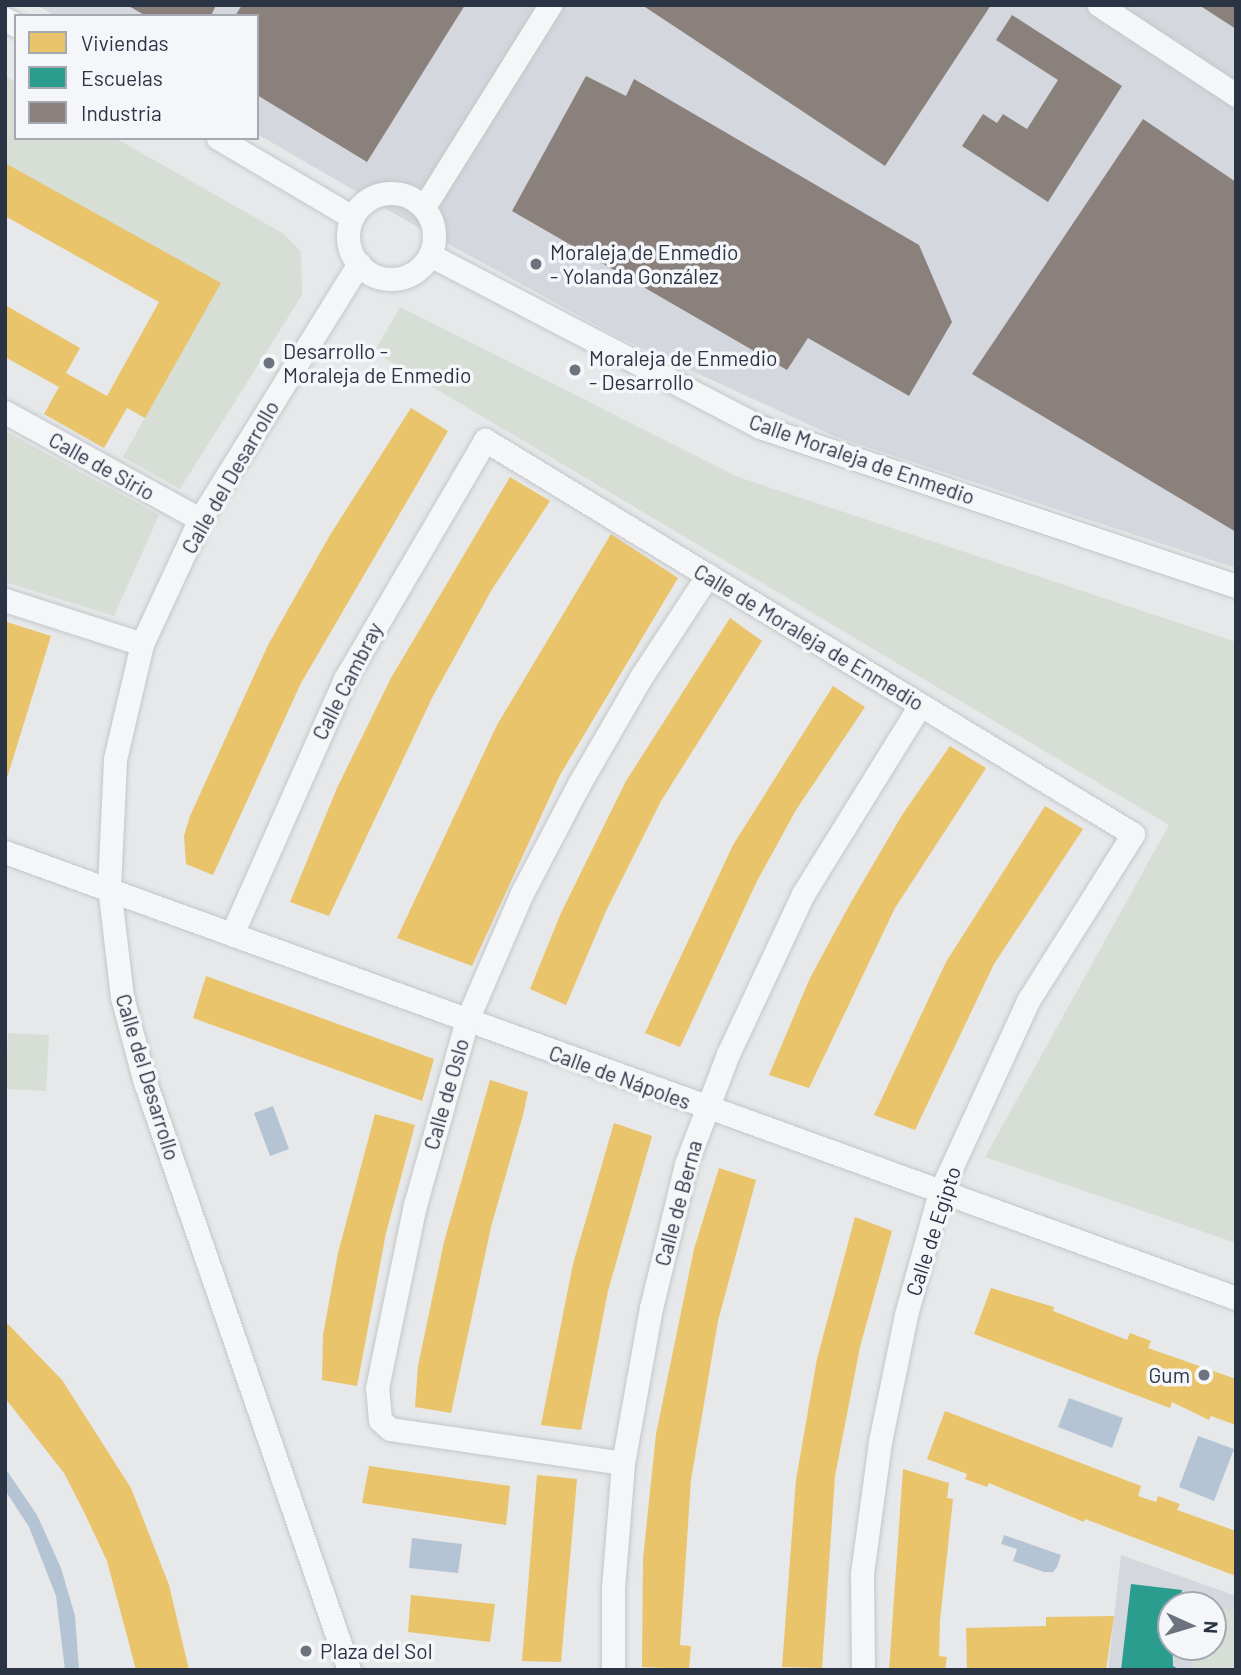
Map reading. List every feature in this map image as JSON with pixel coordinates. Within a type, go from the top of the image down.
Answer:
[{"type":"street","points":[[424,207],[550,5]]},
{"type":"street","points":[[1099,5],[1236,95]]},
{"type":"street","points":[[221,140],[352,218]]},
{"type":"street","points":[[377,195],[410,197],[424,207],[435,235],[430,256],[420,269],[397,278],[372,275],[359,264],[348,242],[352,218],[377,195]]},
{"type":"street","name":"Calle Moraleja de Enmedio","points":[[430,256],[760,427],[1236,586]]},
{"type":"street","name":"Calle del Desarrollo","points":[[349,1670],[145,1079],[122,997],[108,887],[115,759],[142,644],[200,519],[359,264]]},
{"type":"street","name":"Calle de Sirio","points":[[5,412],[200,519]]},
{"type":"street","name":"Calle de Moraleja de Enmedio","points":[[485,440],[1133,834]]},
{"type":"street","name":"Calle Cambray","points":[[232,934],[345,679],[485,440]]},
{"type":"street","name":"Calle de Oslo","points":[[623,1463],[401,1432],[380,1420],[377,1388],[407,1244],[467,1020],[522,893],[579,784],[640,677],[708,575]]},
{"type":"street","points":[[5,600],[142,644]]},
{"type":"street","name":"Calle de Berna","points":[[613,1670],[613,1588],[623,1463],[651,1308],[686,1164],[705,1108],[803,894],[920,705]]},
{"type":"street","name":"Calle de Egipto","points":[[863,1670],[862,1574],[880,1442],[906,1315],[940,1192],[1028,1001],[1133,834]]},
{"type":"street","name":"Calle de Nápoles","points":[[5,852],[108,887],[705,1108],[1236,1298]]},
{"type":"shaded area","points":[[37,5],[1236,5],[1236,568],[836,437],[618,337],[421,229],[259,135],[259,14],[52,14]]},
{"type":"shaded area","points":[[5,76],[14,81],[14,140],[119,140],[284,234],[301,252],[302,295],[180,489],[123,457],[220,283],[5,163]]},
{"type":"shaded area","points":[[400,307],[738,477],[1236,642],[1236,1243],[985,1157],[1169,825],[374,352]]},
{"type":"shaded area","points":[[5,431],[159,515],[114,616],[5,582]]},
{"type":"shaded area","points":[[8,1033],[49,1035],[46,1091],[6,1089]]},
{"type":"shaded area","points":[[1121,1555],[1222,1591],[1157,1591],[1157,1661],[1227,1661],[1227,1593],[1236,1596],[1236,1670],[1108,1670]]},
{"type":"shaded area","points":[[1227,1609],[1236,1610],[1236,1670],[1191,1670],[1192,1661],[1227,1661]]},
{"type":"water","points":[[273,1106],[289,1149],[270,1156],[254,1113]]},
{"type":"water","points":[[1069,1398],[1123,1418],[1112,1448],[1058,1427]]},
{"type":"water","points":[[1198,1436],[1234,1449],[1214,1501],[1179,1487]]},
{"type":"water","points":[[5,1468],[37,1515],[61,1568],[75,1616],[79,1670],[65,1670],[56,1596],[29,1527],[5,1490]]},
{"type":"water","points":[[1004,1535],[1061,1555],[1057,1567],[1053,1572],[1044,1572],[1013,1561],[1017,1549],[1001,1544]]},
{"type":"water","points":[[412,1538],[462,1544],[458,1573],[409,1568]]},
{"type":"building: Viviendas","points":[[5,163],[221,283],[145,418],[127,408],[104,448],[44,414],[59,387],[5,357],[5,305],[80,348],[66,373],[107,396],[159,302],[5,216]]},
{"type":"building: Viviendas","points":[[411,408],[448,431],[301,683],[213,875],[186,864],[184,836],[190,816],[268,645],[330,535]]},
{"type":"building: Viviendas","points":[[510,477],[550,501],[491,591],[432,698],[329,916],[290,902],[337,788],[391,678]]},
{"type":"building: Viviendas","points":[[611,534],[678,578],[560,775],[472,966],[397,938],[497,725]]},
{"type":"building: Viviendas","points":[[730,618],[762,641],[661,801],[606,911],[566,1005],[530,989],[561,913],[626,781]]},
{"type":"building: Viviendas","points":[[7,622],[51,636],[6,781],[5,628]]},
{"type":"building: Viviendas","points":[[833,686],[865,707],[796,810],[757,881],[680,1047],[645,1033],[733,845]]},
{"type":"building: Viviendas","points":[[950,746],[986,768],[895,908],[809,1088],[769,1075],[810,978],[850,904],[902,815]]},
{"type":"building: Viviendas","points":[[1045,806],[1083,829],[994,964],[915,1130],[874,1115],[946,962]]},
{"type":"building: Viviendas","points":[[206,976],[434,1059],[422,1101],[193,1018]]},
{"type":"building: Viviendas","points":[[490,1080],[528,1092],[523,1115],[491,1227],[451,1413],[415,1407],[418,1366],[444,1242]]},
{"type":"building: Viviendas","points":[[375,1114],[415,1125],[386,1233],[357,1386],[322,1380],[323,1335],[338,1253]]},
{"type":"building: Viviendas","points":[[614,1123],[652,1136],[608,1291],[581,1430],[541,1425],[573,1264]]},
{"type":"building: Viviendas","points":[[719,1168],[756,1180],[718,1321],[691,1480],[680,1645],[691,1646],[689,1669],[642,1667],[643,1559],[656,1434],[694,1249]]},
{"type":"building: Viviendas","points":[[855,1217],[892,1231],[860,1347],[835,1476],[822,1668],[782,1667],[796,1480],[817,1359]]},
{"type":"building: Viviendas","points":[[991,1288],[1054,1307],[1053,1311],[1127,1340],[1130,1333],[1151,1341],[1148,1348],[1236,1379],[1236,1425],[1211,1416],[1209,1420],[1172,1402],[1170,1408],[974,1334]]},
{"type":"building: Viviendas","points":[[5,1321],[62,1380],[131,1488],[169,1585],[189,1670],[136,1670],[107,1561],[84,1512],[64,1473],[5,1398]]},
{"type":"building: Viviendas","points":[[945,1411],[1141,1486],[1138,1496],[1156,1502],[1158,1496],[1180,1504],[1177,1510],[1236,1531],[1236,1576],[1085,1519],[1084,1522],[989,1483],[987,1487],[965,1479],[967,1474],[927,1459]]},
{"type":"building: Viviendas","points":[[369,1466],[510,1486],[506,1525],[362,1503]]},
{"type":"building: Viviendas","points":[[903,1469],[949,1483],[947,1498],[953,1499],[940,1620],[939,1656],[947,1657],[945,1670],[889,1670]]},
{"type":"building: Viviendas","points":[[537,1475],[577,1479],[561,1662],[522,1661]]},
{"type":"building: Viviendas","points":[[411,1595],[495,1604],[490,1642],[408,1632]]},
{"type":"building: Viviendas","points":[[1114,1616],[1106,1670],[967,1670],[966,1628],[1046,1626],[1046,1617]]},
{"type":"building: Escuelas","points":[[1131,1584],[1182,1590],[1157,1591],[1157,1661],[1173,1661],[1173,1666],[1180,1670],[1121,1670]]},
{"type":"building: Industria","points":[[127,5],[216,5],[212,14],[143,14]]},
{"type":"building: Industria","points":[[242,5],[465,5],[367,162],[259,96],[259,14],[236,14]]},
{"type":"building: Industria","points":[[642,5],[991,5],[885,166]]},
{"type":"building: Industria","points":[[1199,5],[1236,5],[1236,29]]},
{"type":"building: Industria","points":[[1012,15],[1122,86],[1048,202],[962,146],[983,114],[997,123],[1003,114],[1027,129],[1058,80],[996,40]]},
{"type":"building: Industria","points":[[586,76],[626,96],[634,79],[919,245],[952,322],[909,396],[808,338],[787,370],[512,211]]},
{"type":"building: Industria","points":[[1143,119],[1236,182],[1236,532],[972,374]]},
{"type":"place","name":"Moraleja de Enmedio - Yolanda González","points":[[536,264]]},
{"type":"place","name":"Desarrollo - Moraleja de Enmedio","points":[[269,363]]},
{"type":"place","name":"Moraleja de Enmedio - Desarrollo","points":[[575,370]]},
{"type":"place","name":"Gum","points":[[1204,1375]]},
{"type":"place","name":"Plaza del Sol","points":[[306,1651]]}]
